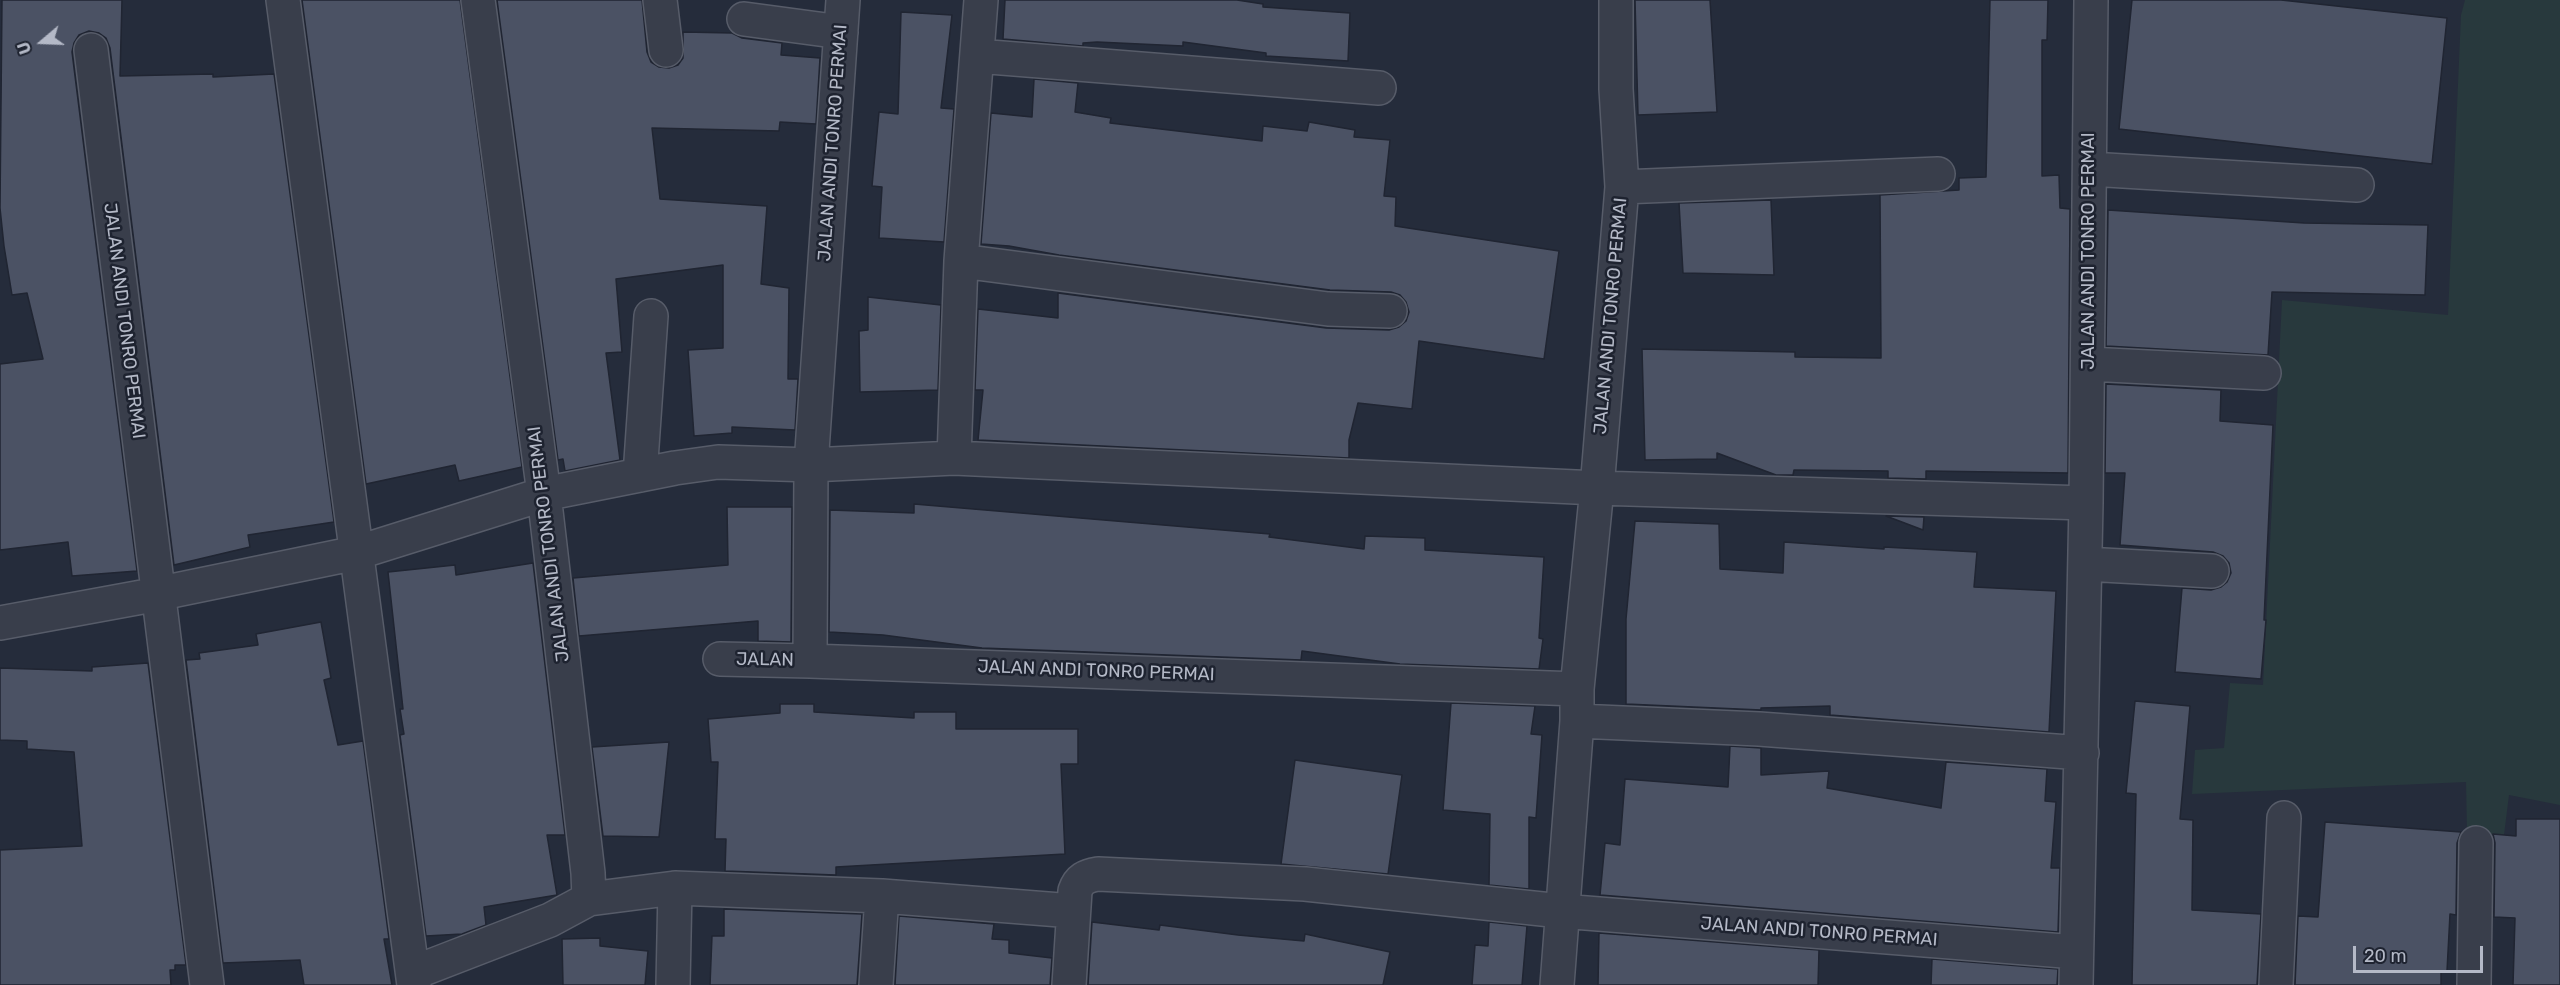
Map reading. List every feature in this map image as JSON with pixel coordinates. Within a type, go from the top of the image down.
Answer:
[{"type":"street","points":[[283,0],[413,979],[550,920],[589,899],[675,888],[882,896],[1073,911]]},
{"type":"street","name":"JALAN ANDI TONRO PERMAI","points":[[478,0],[544,494],[588,873],[589,899]]},
{"type":"street","points":[[660,0],[666,51]]},
{"type":"street","name":"JALAN ANDI TONRO PERMAI","points":[[843,0],[810,465],[810,661],[1577,705],[1760,729],[2082,753]]},
{"type":"street","points":[[954,458],[962,261],[981,0]]},
{"type":"street","name":"JALAN ANDI TONRO PERMAI","points":[[1557,985],[1577,705],[1622,187],[1616,89],[1616,0]]},
{"type":"street","name":"JALAN ANDI TONRO PERMAI","points":[[2076,985],[2089,364],[2091,0]]},
{"type":"street","points":[[744,19],[841,32]]},
{"type":"street","name":"JALAN ANDI TONRO PERMAI","points":[[91,50],[207,985]]},
{"type":"street","points":[[977,56],[1379,88]]},
{"type":"street","points":[[2090,169],[2357,185]]},
{"type":"street","points":[[1622,187],[1938,174]]},
{"type":"street","points":[[962,261],[1328,309],[1390,311]]},
{"type":"street","points":[[640,475],[651,316]]},
{"type":"street","points":[[2089,364],[2264,373]]},
{"type":"street","points":[[0,623],[158,594],[356,553],[544,494],[675,468],[718,462],[810,465],[954,458],[1597,488],[2086,503]]},
{"type":"street","points":[[2085,564],[2212,570]]},
{"type":"street","name":"JALAN","points":[[720,659],[810,661]]},
{"type":"street","points":[[2276,985],[2284,818]]},
{"type":"street","points":[[2474,985],[2476,843]]},
{"type":"street","points":[[1069,985],[1073,911],[1078,883],[1086,876],[1098,874],[1305,884],[1561,911]]},
{"type":"street","points":[[673,985],[675,888]]},
{"type":"street","points":[[876,985],[882,896]]},
{"type":"street","name":"JALAN ANDI TONRO PERMAI","points":[[1561,911],[2076,952]]},
{"type":"shaded area","points":[[2465,0],[2560,0],[2560,805],[2509,795],[2504,835],[2467,833],[2466,782],[2192,794],[2195,750],[2224,748],[2230,683],[2263,685],[2282,300],[2448,315],[2461,15]]},
{"type":"building","points":[[2,0],[122,0],[120,76],[213,74],[213,77],[274,74],[334,522],[248,535],[250,547],[174,565],[110,48],[106,38],[99,33],[89,31],[79,35],[72,52],[137,571],[72,576],[68,542],[0,550],[0,364],[43,359],[27,293],[12,295],[4,246],[0,208]]},
{"type":"building","points":[[302,0],[460,0],[522,467],[459,481],[455,465],[366,484]]},
{"type":"building","points":[[497,0],[642,0],[647,52],[651,62],[659,67],[669,68],[678,65],[683,58],[683,32],[732,33],[742,38],[782,43],[781,55],[820,58],[816,124],[780,122],[779,131],[652,128],[660,199],[767,206],[761,284],[789,288],[788,379],[798,379],[795,430],[732,427],[732,433],[694,436],[688,350],[723,348],[723,265],[616,279],[622,352],[606,353],[620,460],[565,471],[563,459],[558,460]]},
{"type":"building","points":[[1005,0],[1237,0],[1263,4],[1263,7],[1350,13],[1348,61],[1266,56],[1266,53],[1183,42],[1183,46],[1097,42],[1083,43],[1083,46],[1003,39]]},
{"type":"building","points":[[1635,0],[1710,0],[1717,112],[1638,115]]},
{"type":"building","points":[[1990,0],[2048,0],[2047,40],[2042,40],[2042,176],[2059,175],[2060,208],[2070,209],[2068,473],[1926,471],[1926,479],[1888,478],[1888,471],[1794,470],[1793,475],[1776,475],[1717,453],[1717,459],[1645,460],[1642,349],[1795,352],[1795,357],[1881,358],[1880,195],[1959,190],[1959,178],[1986,177]]},
{"type":"building","points":[[2132,0],[2281,0],[2447,18],[2432,164],[2119,129]]},
{"type":"building","points":[[901,12],[952,15],[941,108],[954,109],[944,242],[879,238],[882,187],[872,186],[879,112],[898,114]]},
{"type":"building","points":[[1034,79],[1078,83],[1075,112],[1111,118],[1110,123],[1262,141],[1263,126],[1307,131],[1309,122],[1355,130],[1354,137],[1390,140],[1384,196],[1396,197],[1395,226],[1559,251],[1544,359],[1419,341],[1412,409],[1358,403],[1349,440],[1349,458],[978,440],[983,390],[975,390],[978,309],[1058,318],[1058,293],[1326,328],[1389,330],[1399,327],[1406,321],[1409,312],[1406,302],[1400,295],[1391,292],[1330,290],[981,244],[991,113],[1032,117]]},
{"type":"building","points":[[1771,200],[1774,275],[1683,273],[1679,203]]},
{"type":"building","points":[[2108,210],[2304,223],[2428,225],[2425,295],[2272,292],[2268,355],[2106,346]]},
{"type":"building","points":[[868,297],[941,305],[938,390],[860,392],[859,331],[868,330]]},
{"type":"building","points":[[2106,384],[2221,390],[2220,421],[2273,425],[2264,620],[2266,620],[2261,679],[2175,672],[2182,588],[2211,590],[2221,587],[2227,582],[2231,573],[2229,563],[2223,556],[2213,552],[2120,545],[2125,473],[2105,473]]},
{"type":"building","points":[[914,504],[1270,534],[1269,537],[1364,549],[1365,536],[1425,538],[1425,550],[1544,557],[1539,638],[1543,639],[1539,669],[1400,664],[1302,651],[1301,660],[982,648],[883,635],[829,632],[830,510],[914,513]]},
{"type":"building","points":[[727,507],[792,507],[791,642],[758,641],[758,621],[579,636],[573,578],[728,565]]},
{"type":"building","points":[[1886,516],[1924,517],[1923,530]]},
{"type":"building","points":[[1635,521],[1719,524],[1720,569],[1783,573],[1784,542],[1884,549],[1884,547],[1977,552],[1974,587],[2056,591],[2049,732],[1830,715],[1830,706],[1761,708],[1761,710],[1626,704],[1626,619]]},
{"type":"building","points":[[533,563],[565,835],[547,835],[557,895],[484,907],[486,925],[462,934],[426,936],[400,735],[404,734],[400,709],[403,709],[388,572],[455,565],[456,575]]},
{"type":"building","points":[[321,622],[331,678],[324,680],[338,745],[363,741],[389,939],[384,939],[392,985],[304,985],[300,960],[223,963],[186,660],[200,659],[199,653],[258,645],[256,634]]},
{"type":"building","points":[[148,663],[186,965],[175,965],[175,970],[170,970],[171,985],[0,985],[0,850],[82,846],[74,752],[27,749],[27,741],[0,740],[0,668],[92,671],[92,667]]},
{"type":"building","points":[[2135,701],[2190,706],[2180,819],[2193,820],[2192,910],[2261,914],[2257,985],[2132,985],[2136,794],[2126,793]]},
{"type":"building","points":[[1451,703],[1535,706],[1531,734],[1542,735],[1536,818],[1529,817],[1529,889],[1489,885],[1490,814],[1443,810]]},
{"type":"building","points":[[780,704],[814,704],[814,712],[914,718],[914,712],[956,712],[956,729],[1078,729],[1078,764],[1061,764],[1065,854],[836,867],[836,875],[725,871],[726,839],[715,839],[718,762],[711,762],[708,719],[780,713]]},
{"type":"building","points":[[669,742],[659,837],[603,836],[592,747]]},
{"type":"building","points":[[1730,746],[1761,748],[1761,775],[1829,771],[1827,788],[1941,808],[1946,762],[2047,769],[2045,801],[2056,802],[2051,868],[2060,868],[2058,932],[1600,895],[1605,843],[1620,845],[1625,779],[1728,787]]},
{"type":"building","points":[[1295,760],[1402,775],[1388,874],[1281,864]]},
{"type":"building","points":[[2516,819],[2560,819],[2560,985],[2513,985],[2515,918],[2494,917],[2495,843],[2493,834],[2516,836]]},
{"type":"building","points":[[2325,822],[2461,832],[2457,843],[2456,915],[2450,914],[2447,971],[2441,971],[2441,985],[2295,985],[2298,916],[2318,917]]},
{"type":"building","points":[[724,909],[862,914],[857,985],[710,985],[712,936],[724,936]]},
{"type":"building","points":[[899,916],[994,924],[992,939],[1009,940],[1009,953],[1052,958],[1050,985],[895,985]]},
{"type":"building","points":[[1092,922],[1159,930],[1160,925],[1304,941],[1305,934],[1390,952],[1383,985],[1088,985]]},
{"type":"building","points":[[1489,922],[1527,926],[1522,985],[1472,985],[1475,945],[1488,946]]},
{"type":"building","points":[[1599,933],[1819,950],[1818,985],[1598,985]]},
{"type":"building","points":[[600,938],[600,946],[648,951],[645,985],[563,985],[562,939]]},
{"type":"building","points":[[1932,959],[2058,969],[2057,985],[1931,985]]}]
